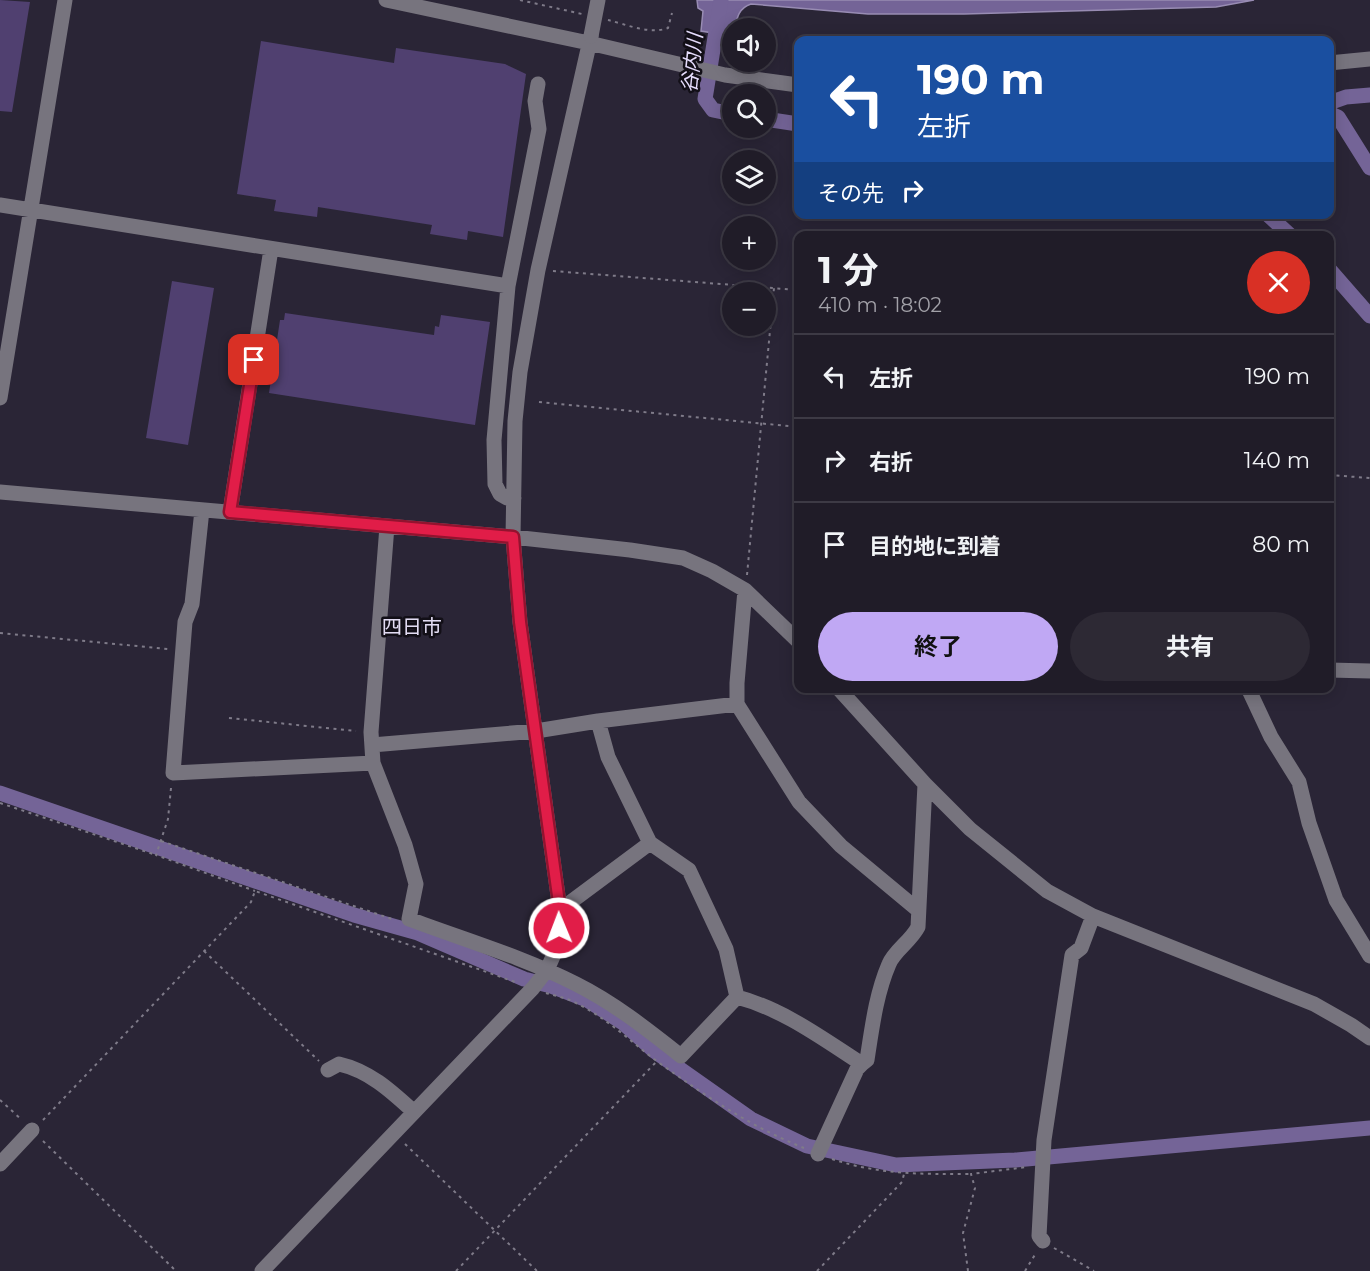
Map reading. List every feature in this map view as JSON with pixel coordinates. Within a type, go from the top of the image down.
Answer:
[{"type":"street","points":[[0,398],[65,0]]},
{"type":"street","points":[[386,0],[590,39],[725,75],[794,84]]},
{"type":"street","points":[[262,1271],[539,980],[558,945],[560,910],[520,622],[513,537],[515,421],[520,372],[538,270],[598,0]]},
{"type":"street","points":[[1334,62],[1370,58]]},
{"type":"street","points":[[514,498],[507,498],[500,494],[495,484],[494,440],[508,286],[538,129],[535,101],[538,84]]},
{"type":"street","points":[[0,205],[508,286]]},
{"type":"street","points":[[230,512],[271,249]]},
{"type":"street","points":[[0,492],[513,537],[683,558],[745,590],[794,637]]},
{"type":"street","points":[[202,510],[192,604],[185,621],[173,773],[373,763]]},
{"type":"street","points":[[387,526],[371,738],[373,763],[405,845],[416,884],[409,919],[539,980],[578,985],[639,1022],[681,1056],[737,997]]},
{"type":"street","points":[[745,590],[737,704],[799,802],[842,846],[918,910]]},
{"type":"street","points":[[1334,670],[1370,671]]},
{"type":"street","points":[[843,693],[925,784],[970,829],[1013,866],[1047,891],[1093,916],[1314,1004],[1370,1038]]},
{"type":"street","points":[[1250,693],[1271,737],[1299,782],[1312,834],[1336,900],[1370,957]]},
{"type":"street","points":[[371,738],[536,731],[737,704]]},
{"type":"street","points":[[598,721],[608,757],[650,843],[689,870],[726,949],[737,997]]},
{"type":"street","points":[[818,1154],[857,1069],[867,1059],[875,1011],[890,962],[918,927],[925,784]]},
{"type":"street","points":[[560,910],[650,843]]},
{"type":"street","points":[[1043,1241],[1039,1236],[1043,1160],[1072,955],[1081,948],[1093,916]]},
{"type":"street","points":[[737,997],[759,1003],[785,1016],[862,1064]]},
{"type":"street","points":[[328,1070],[339,1064],[368,1075],[388,1088],[414,1112]]},
{"type":"street","points":[[0,1164],[32,1130]]},
{"type":"path","points":[[538,270],[722,284]]},
{"type":"path","points":[[776,288],[794,290]]},
{"type":"path","points":[[745,590],[769,336]]},
{"type":"path","points":[[539,402],[794,427]]},
{"type":"path","points":[[1334,475],[1370,478]]},
{"type":"path","points":[[0,633],[183,650]]},
{"type":"path","points":[[229,718],[371,738]]},
{"type":"path","points":[[156,855],[168,819],[173,773]]},
{"type":"path","points":[[0,803],[255,891],[539,980],[608,1022],[657,1061],[729,1111],[769,1134],[818,1154],[851,1165],[904,1174],[971,1174],[1043,1160]]},
{"type":"path","points":[[161,841],[385,917],[402,921],[409,919]]},
{"type":"path","points":[[32,1130],[251,902],[255,891]]},
{"type":"path","points":[[204,951],[328,1070]]},
{"type":"path","points":[[456,1271],[670,1047]]},
{"type":"path","points":[[0,1100],[176,1271]]},
{"type":"path","points":[[394,1133],[537,1271]]},
{"type":"path","points":[[818,1271],[902,1182],[904,1174]]},
{"type":"path","points":[[968,1271],[963,1233],[975,1188],[971,1174]]},
{"type":"path","points":[[1025,1271],[1043,1241],[1094,1271]]},
{"type":"shaded area","points":[[697,0],[1254,0],[1216,7],[964,14],[868,14],[751,4],[739,13],[738,18],[722,18],[722,34],[701,31],[703,11],[698,8]]},
{"type":"building","points":[[0,0],[30,2],[12,112],[0,111]]},
{"type":"building","points":[[261,41],[394,63],[396,48],[505,64],[526,74],[503,237],[468,231],[467,240],[430,234],[432,225],[318,207],[317,217],[274,211],[276,200],[237,194]]},
{"type":"building","points":[[172,281],[214,288],[188,445],[146,438]]},
{"type":"building","points":[[285,313],[434,335],[435,326],[439,327],[441,315],[490,322],[475,425],[269,393],[280,320],[284,320]]},
{"type":"waterway","name":"谷内川","points":[[721,0],[705,99],[713,110],[722,112]]},
{"type":"waterway","points":[[1334,101],[1346,97],[1370,95]]},
{"type":"waterway","points":[[1334,115],[1338,117],[1370,168]]},
{"type":"waterway","name":"谷内川","points":[[776,121],[794,123]]},
{"type":"waterway","name":"谷内川","points":[[1272,219],[1286,231]]},
{"type":"waterway","name":"谷内川","points":[[1334,275],[1370,316]]},
{"type":"waterway","points":[[0,793],[354,915],[418,933],[524,979],[551,986],[587,1000],[623,1023],[653,1050],[751,1119],[807,1146],[896,1165],[1015,1160],[1370,1128]]},
{"type":"district","name":"四日市","points":[[412,627]]},
{"type":"route","points":[[254,360],[230,512],[513,537],[520,622],[560,910],[559,928]]}]
